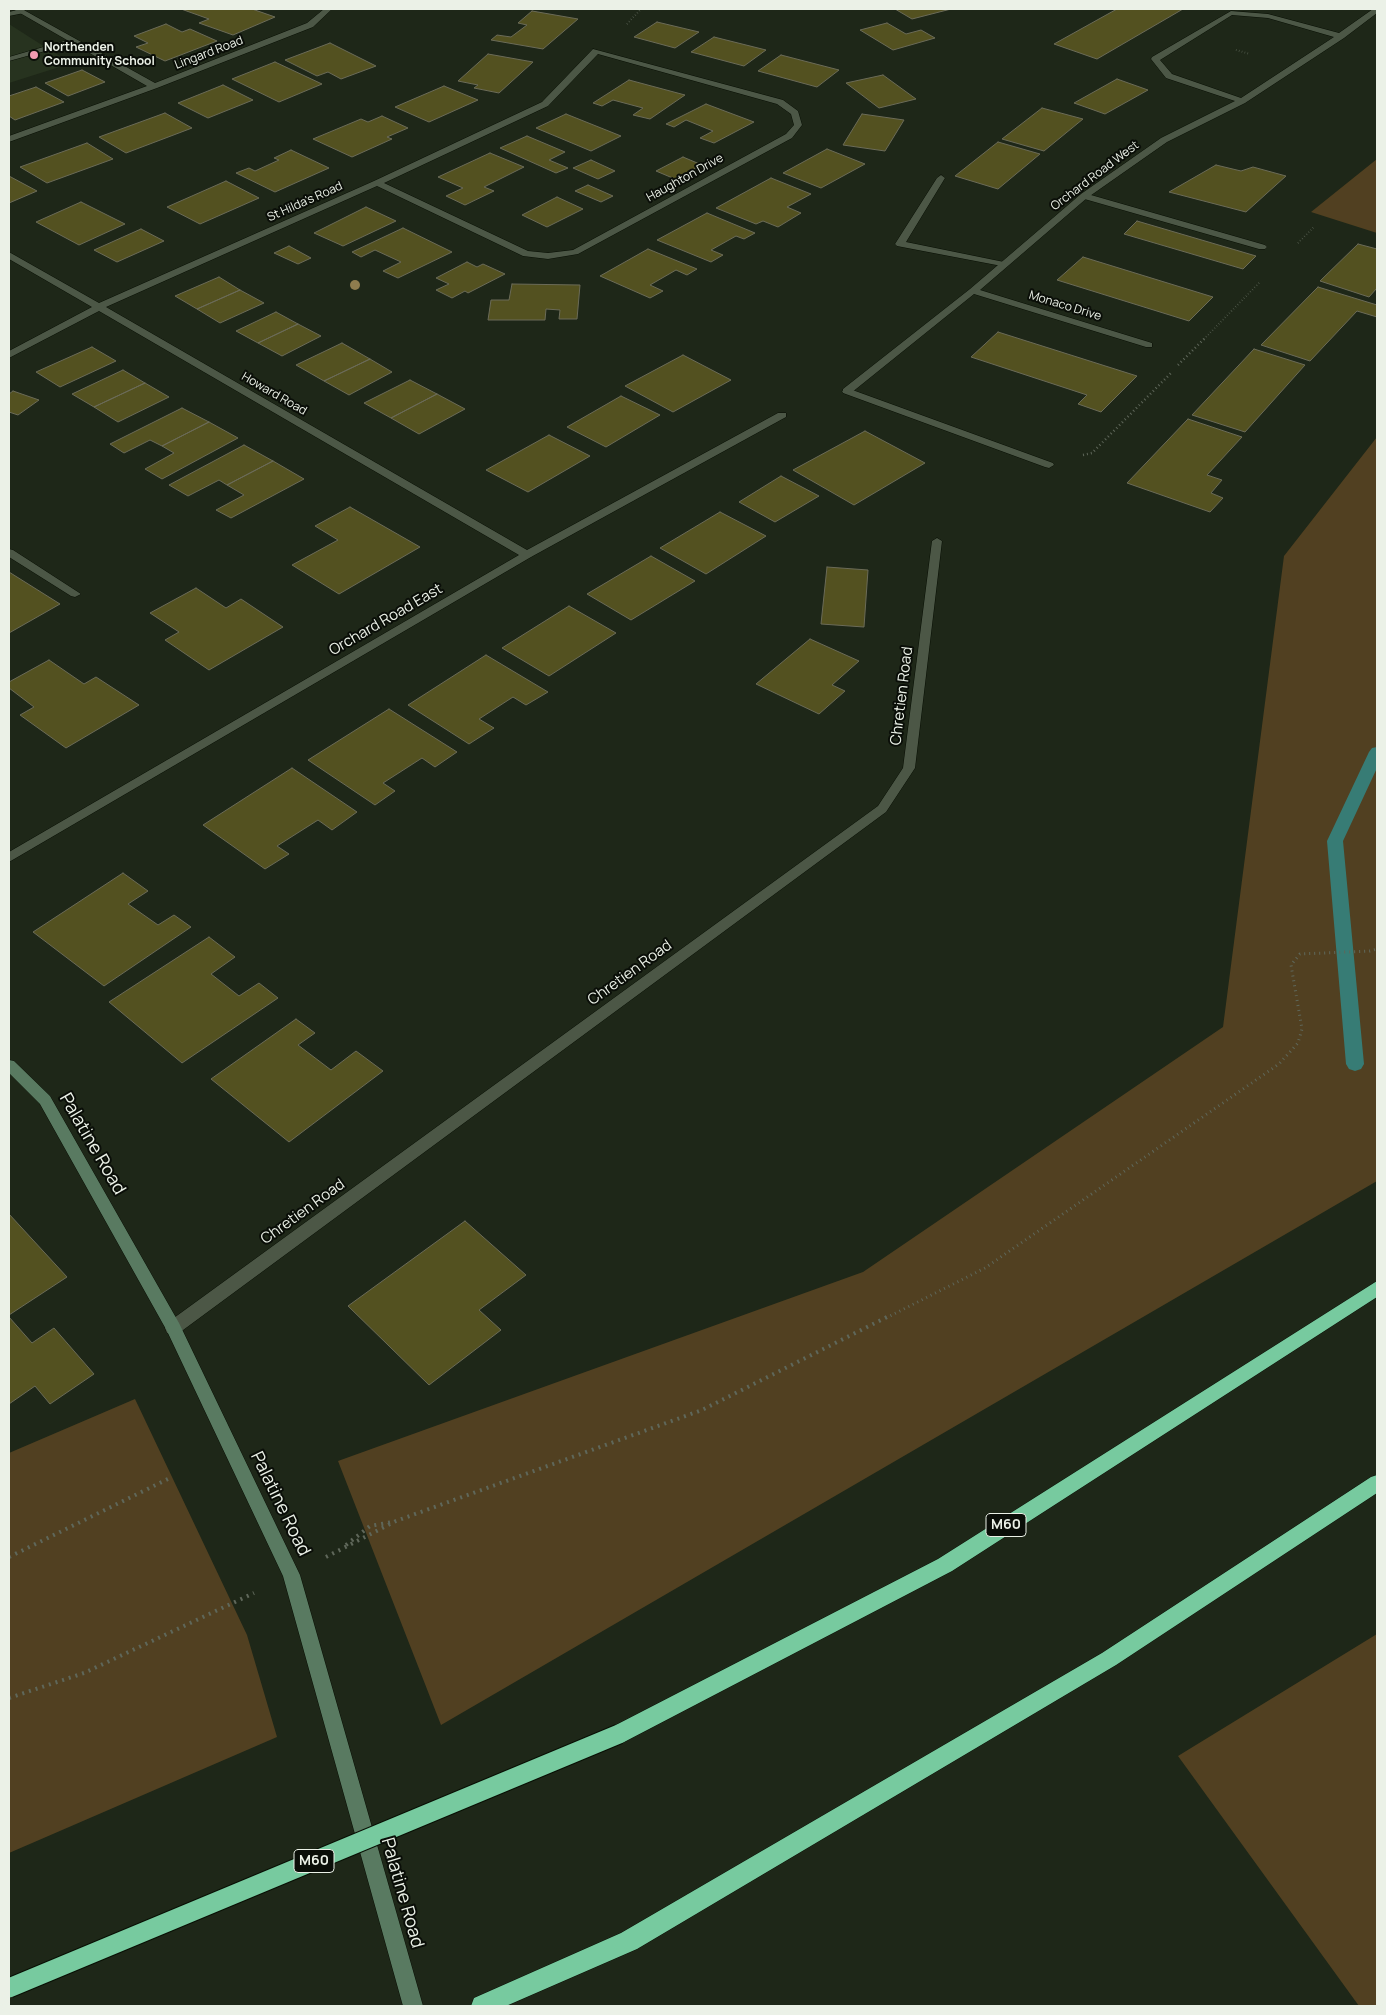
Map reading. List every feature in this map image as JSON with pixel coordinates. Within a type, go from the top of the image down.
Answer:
[{"type":"highway","name":"M60","points":[[9,1988],[620,1734],[945,1565],[1377,1288]]},
{"type":"highway","points":[[482,2006],[629,1941],[1109,1659],[1377,1483]]},
{"type":"main road","name":"Palatine Road","points":[[9,1065],[45,1100],[173,1328],[292,1575],[414,2006]]},
{"type":"street","name":"Lingard Road","points":[[9,139],[154,86],[310,25],[328,9]]},
{"type":"street","name":"Orchard Road West","points":[[1049,465],[847,391],[973,291],[1084,196],[1164,140],[1242,101],[1341,36],[1377,9]]},
{"type":"street","points":[[9,14],[19,10],[154,86]]},
{"type":"street","points":[[1242,101],[1169,76],[1155,59],[1231,13],[1268,16],[1341,36]]},
{"type":"street","points":[[9,59],[71,40]]},
{"type":"street","name":"St Hilda's Road","points":[[9,355],[99,306],[377,183],[545,104],[596,51]]},
{"type":"street","name":"Haughton Drive","points":[[377,183],[526,254],[548,256],[575,252],[789,136],[798,125],[794,113],[780,102],[596,51]]},
{"type":"street","points":[[941,178],[900,244],[1004,265]]},
{"type":"street","points":[[1084,196],[1262,247]]},
{"type":"street","name":"Howard Road","points":[[9,255],[527,555]]},
{"type":"street","name":"Monaco Drive","points":[[973,291],[1149,345]]},
{"type":"street","name":"Orchard Road East","points":[[9,858],[527,555],[782,414]]},
{"type":"street","name":"Chretien Road","points":[[173,1328],[882,810],[909,768],[937,541]]},
{"type":"street","points":[[9,552],[75,594]]},
{"type":"path","points":[[1191,37],[1293,67]]},
{"type":"path","points":[[1294,247],[1315,226]]},
{"type":"path","points":[[1049,465],[1092,453],[1266,276]]},
{"type":"path","points":[[9,1698],[84,1673],[292,1575],[396,1521],[702,1410],[984,1268],[1279,1064],[1298,1043],[1302,1029],[1292,965],[1300,954],[1370,951],[1377,949]]},
{"type":"path","points":[[9,1557],[172,1477]]},
{"type":"path","points":[[341,1549],[370,1526],[396,1521]]},
{"type":"shaded area","name":"Northenden Community School","points":[[9,24],[45,47],[72,63],[9,83]]},
{"type":"shaded area","points":[[1377,159],[1377,233],[1311,212]]},
{"type":"shaded area","points":[[1377,437],[1377,1181],[441,1725],[338,1461],[863,1272],[1223,1027],[1284,556]]},
{"type":"shaded area","points":[[135,1399],[247,1635],[277,1737],[9,1853],[9,1453]]},
{"type":"shaded area","points":[[1377,1634],[1377,2006],[1359,2006],[1178,1756]]},
{"type":"building","points":[[181,9],[252,9],[275,17],[233,35],[199,23],[209,19]]},
{"type":"building","points":[[895,9],[951,9],[912,19]]},
{"type":"building","points":[[1117,9],[1183,9],[1097,59],[1054,44]]},
{"type":"building","points":[[532,11],[578,19],[543,49],[491,40],[497,35],[511,37],[527,25],[518,23]]},
{"type":"building","points":[[657,22],[699,32],[675,48],[634,37]]},
{"type":"building","points":[[887,23],[906,34],[921,30],[935,38],[893,50],[860,30]]},
{"type":"building","points":[[166,24],[182,32],[190,29],[217,41],[165,61],[136,47],[148,43],[134,36]]},
{"type":"building","points":[[714,37],[766,50],[744,66],[691,52]]},
{"type":"building","points":[[330,43],[376,66],[341,79],[328,72],[317,76],[285,60]]},
{"type":"building","points":[[488,54],[533,62],[499,93],[474,88],[478,85],[458,81]]},
{"type":"building","points":[[781,55],[839,70],[817,87],[758,71]]},
{"type":"building","points":[[275,62],[322,84],[279,102],[232,79]]},
{"type":"building","points":[[82,70],[105,82],[68,96],[45,83]]},
{"type":"building","points":[[883,75],[916,99],[879,108],[846,83]]},
{"type":"building","points":[[1117,79],[1148,90],[1105,114],[1074,103]]},
{"type":"building","points":[[629,80],[685,95],[650,119],[633,115],[643,108],[613,100],[602,106],[593,103]]},
{"type":"building","points":[[223,85],[253,100],[208,118],[178,103]]},
{"type":"building","points":[[444,86],[478,100],[429,122],[395,107]]},
{"type":"building","points":[[36,87],[64,102],[15,120],[9,116],[9,96]]},
{"type":"building","points":[[706,104],[754,122],[714,143],[700,138],[713,131],[686,120],[674,127],[666,124]]},
{"type":"building","points":[[1042,108],[1083,119],[1044,151],[1002,139]]},
{"type":"building","points":[[165,113],[192,128],[126,153],[99,137]]},
{"type":"building","points":[[566,114],[621,136],[591,151],[536,128]]},
{"type":"building","points":[[862,114],[904,120],[885,151],[843,145]]},
{"type":"building","points":[[382,116],[408,128],[387,137],[392,139],[352,157],[313,139],[361,119],[368,122]]},
{"type":"building","points":[[527,136],[565,152],[549,160],[568,168],[556,173],[500,148]]},
{"type":"building","points":[[998,142],[1040,154],[998,189],[955,176]]},
{"type":"building","points":[[87,143],[113,159],[47,183],[20,167]]},
{"type":"building","points":[[827,149],[865,164],[821,188],[783,173]]},
{"type":"building","points":[[291,150],[329,168],[275,192],[236,173],[249,168],[255,171],[279,160],[274,158]]},
{"type":"building","points":[[490,153],[524,167],[484,187],[494,191],[465,205],[446,196],[463,188],[438,177]]},
{"type":"building","points":[[683,157],[702,165],[675,179],[656,171]]},
{"type":"building","points":[[591,160],[615,171],[598,179],[573,168]]},
{"type":"building","points":[[1216,165],[1241,171],[1253,167],[1286,176],[1246,212],[1169,192]]},
{"type":"building","points":[[9,176],[37,191],[9,203]]},
{"type":"building","points":[[771,178],[811,194],[787,207],[801,213],[778,227],[763,221],[756,224],[716,208]]},
{"type":"building","points":[[226,181],[259,198],[200,224],[167,207]]},
{"type":"building","points":[[588,185],[613,196],[601,202],[575,191]]},
{"type":"building","points":[[557,197],[583,209],[547,227],[522,215]]},
{"type":"building","points":[[81,202],[125,224],[79,245],[36,222]]},
{"type":"building","points":[[366,207],[396,221],[343,246],[314,233]]},
{"type":"building","points":[[707,213],[755,233],[744,239],[736,236],[711,250],[723,255],[711,262],[657,240]]},
{"type":"building","points":[[1137,221],[1256,256],[1243,269],[1124,234]]},
{"type":"building","points":[[403,228],[452,252],[398,278],[383,271],[401,262],[375,250],[361,257],[352,252]]},
{"type":"building","points":[[141,229],[164,241],[117,262],[94,250]]},
{"type":"building","points":[[1358,244],[1377,249],[1377,288],[1369,297],[1320,281]]},
{"type":"building","points":[[289,246],[311,258],[298,264],[274,253]]},
{"type":"building","points":[[648,249],[697,269],[687,275],[676,270],[650,285],[663,291],[650,298],[600,276]]},
{"type":"building","points":[[1083,257],[1213,297],[1189,321],[1057,280]]},
{"type":"building","points":[[467,262],[477,267],[483,264],[505,274],[468,293],[465,291],[452,298],[436,290],[449,284],[436,278]]},
{"type":"building","points":[[219,277],[240,290],[197,309],[175,296]]},
{"type":"building","points":[[512,284],[580,285],[577,319],[559,319],[560,310],[546,309],[545,320],[488,320],[491,300],[509,300]]},
{"type":"building","points":[[1318,287],[1377,305],[1377,317],[1357,311],[1310,361],[1261,345]]},
{"type":"building","points":[[240,290],[264,303],[220,323],[197,309]]},
{"type":"building","points":[[276,312],[298,324],[258,343],[236,331]]},
{"type":"building","points":[[298,324],[321,336],[282,356],[258,343]]},
{"type":"building","points":[[998,332],[1137,376],[1101,412],[1078,404],[1087,395],[971,357]]},
{"type":"building","points":[[342,343],[370,359],[324,381],[296,365]]},
{"type":"building","points":[[92,347],[116,361],[60,387],[36,372]]},
{"type":"building","points":[[1254,349],[1305,365],[1245,432],[1192,415]]},
{"type":"building","points":[[683,355],[731,380],[673,412],[625,386]]},
{"type":"building","points":[[370,359],[392,372],[349,395],[324,381]]},
{"type":"building","points":[[123,370],[145,383],[94,407],[72,394]]},
{"type":"building","points":[[410,380],[437,394],[391,418],[364,403]]},
{"type":"building","points":[[145,383],[169,397],[118,422],[94,407]]},
{"type":"building","points":[[13,391],[39,400],[18,415],[9,412],[9,394]]},
{"type":"building","points":[[437,394],[465,409],[419,434],[391,418]]},
{"type":"building","points":[[621,396],[660,415],[606,447],[567,427]]},
{"type":"building","points":[[182,408],[209,422],[162,446],[150,440],[124,453],[110,444]]},
{"type":"building","points":[[1188,419],[1242,437],[1207,475],[1222,480],[1211,493],[1223,498],[1210,512],[1127,483]]},
{"type":"building","points":[[209,422],[238,438],[162,479],[145,469],[174,453],[162,446]]},
{"type":"building","points":[[865,431],[925,463],[854,505],[793,470]]},
{"type":"building","points":[[549,435],[590,456],[528,492],[486,470]]},
{"type":"building","points":[[244,445],[273,461],[227,485],[219,480],[188,496],[169,485]]},
{"type":"building","points":[[273,461],[304,479],[231,518],[216,510],[244,495],[227,485]]},
{"type":"building","points":[[781,476],[819,496],[775,522],[739,502]]},
{"type":"building","points":[[350,507],[420,547],[339,594],[292,565],[338,540],[315,526]]},
{"type":"building","points":[[720,512],[766,536],[706,574],[660,548]]},
{"type":"building","points":[[651,556],[695,581],[631,620],[587,594]]},
{"type":"building","points":[[827,567],[868,570],[864,627],[821,624]]},
{"type":"building","points":[[9,572],[60,604],[9,633]]},
{"type":"building","points":[[196,588],[226,608],[241,599],[283,627],[209,670],[165,640],[179,632],[150,613]]},
{"type":"building","points":[[569,606],[616,633],[549,676],[502,648]]},
{"type":"building","points":[[810,639],[859,661],[832,685],[845,691],[819,714],[756,684]]},
{"type":"building","points":[[486,655],[548,692],[526,705],[513,697],[479,719],[494,728],[469,744],[408,705]]},
{"type":"building","points":[[49,660],[84,684],[96,677],[139,705],[66,748],[20,715],[34,707],[9,688],[9,682]]},
{"type":"building","points":[[389,709],[457,752],[435,767],[422,758],[383,783],[395,791],[375,805],[308,760]]},
{"type":"building","points":[[292,768],[357,812],[332,830],[318,820],[277,846],[289,854],[265,869],[203,825]]},
{"type":"building","points":[[123,873],[148,891],[128,904],[158,925],[174,915],[191,927],[104,986],[33,932]]},
{"type":"building","points":[[209,937],[235,957],[211,974],[239,996],[259,983],[278,998],[182,1063],[109,1002]]},
{"type":"building","points":[[296,1019],[315,1033],[298,1045],[331,1070],[356,1051],[383,1071],[289,1142],[211,1079]]},
{"type":"building","points":[[9,1214],[67,1277],[9,1315]]},
{"type":"building","points":[[465,1221],[526,1275],[479,1310],[501,1330],[429,1385],[348,1306]]},
{"type":"building","points":[[9,1317],[32,1343],[54,1328],[94,1374],[50,1404],[35,1386],[9,1404]]},
{"type":"waterway","points":[[1355,1064],[1335,841],[1377,752]]},
{"type":"place","name":"Northenden Community School","points":[[34,55]]}]
